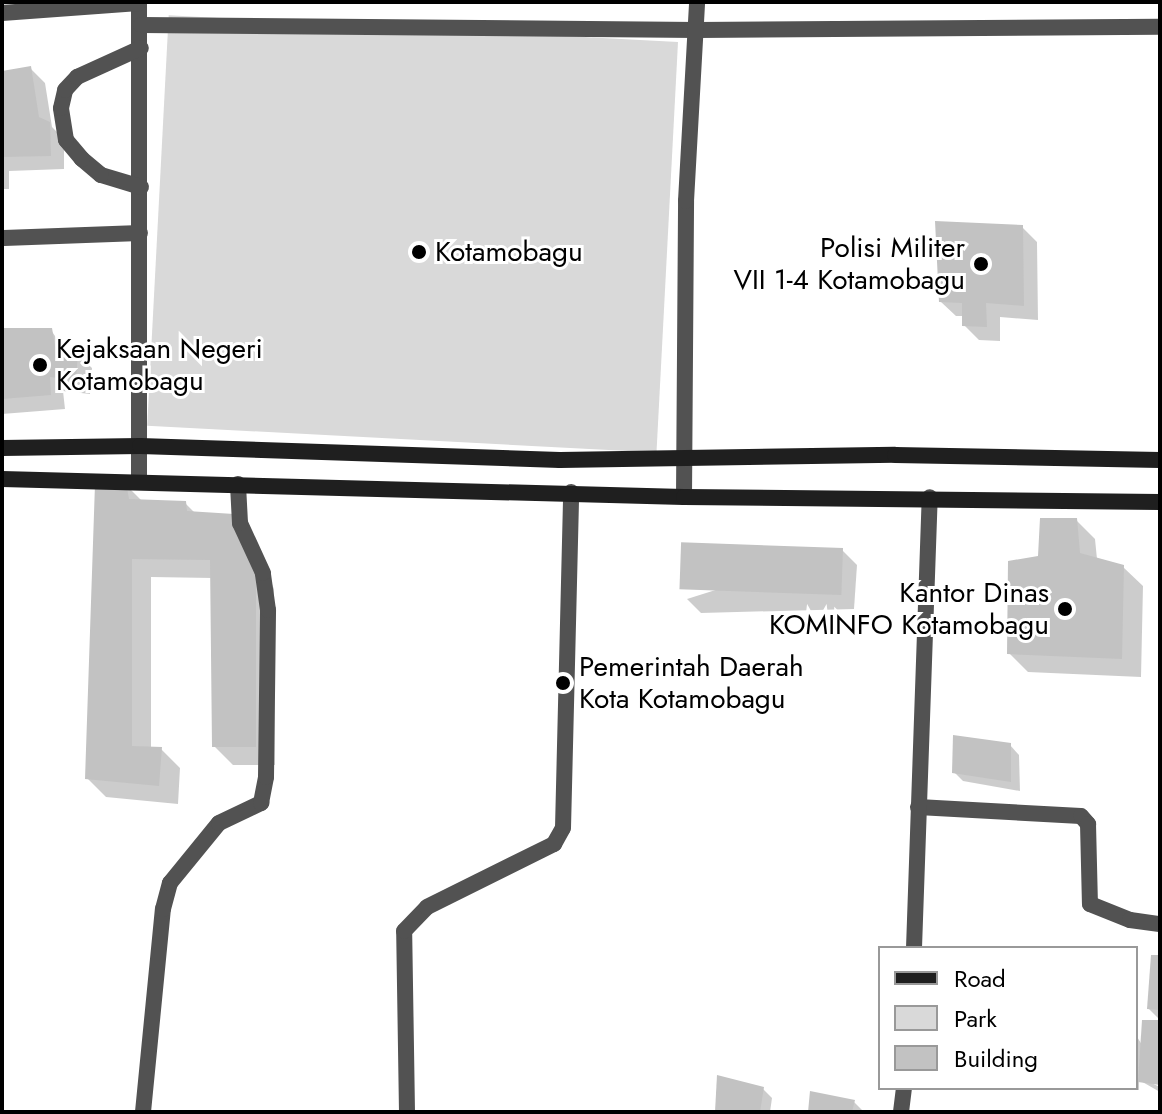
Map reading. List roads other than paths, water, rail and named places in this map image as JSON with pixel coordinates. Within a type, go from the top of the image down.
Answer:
[{"type":"main road","points":[[2,448],[140,446],[560,460],[1160,460]]},
{"type":"main road","points":[[2,479],[139,480],[684,497],[930,497],[1160,502]]},
{"type":"street","points":[[2,13],[139,2],[139,480]]},
{"type":"street","points":[[684,497],[686,201],[697,2]]},
{"type":"street","points":[[141,25],[697,30],[1160,27]]},
{"type":"street","points":[[141,48],[77,77],[65,90],[61,108],[66,140],[82,159],[101,175],[141,187]]},
{"type":"street","points":[[4,238],[140,233]]},
{"type":"street","points":[[143,1112],[163,909],[170,883],[219,823],[261,803],[266,777],[268,610],[263,573],[240,523],[238,484]]},
{"type":"street","points":[[407,1112],[404,931],[427,907],[554,844],[563,828],[571,492]]},
{"type":"street","points":[[914,946],[930,497]]},
{"type":"street","points":[[918,807],[1081,816],[1088,824],[1090,904],[1130,920],[1160,924]]},
{"type":"street","points":[[901,1112],[904,1090]]},
{"type":"place","name":"Kotamobagu","points":[[419,252]]},
{"type":"place","name":"Polisi Militer VII 1-4 Kotamobagu","points":[[981,264]]},
{"type":"place","name":"Kejaksaan Negeri Kotamobagu","points":[[40,365]]},
{"type":"place","name":"Kantor Dinas KOMINFO Kotamobagu","points":[[1065,609]]},
{"type":"place","name":"Pemerintah Daerah Kota Kotamobagu","points":[[563,683]]}]
